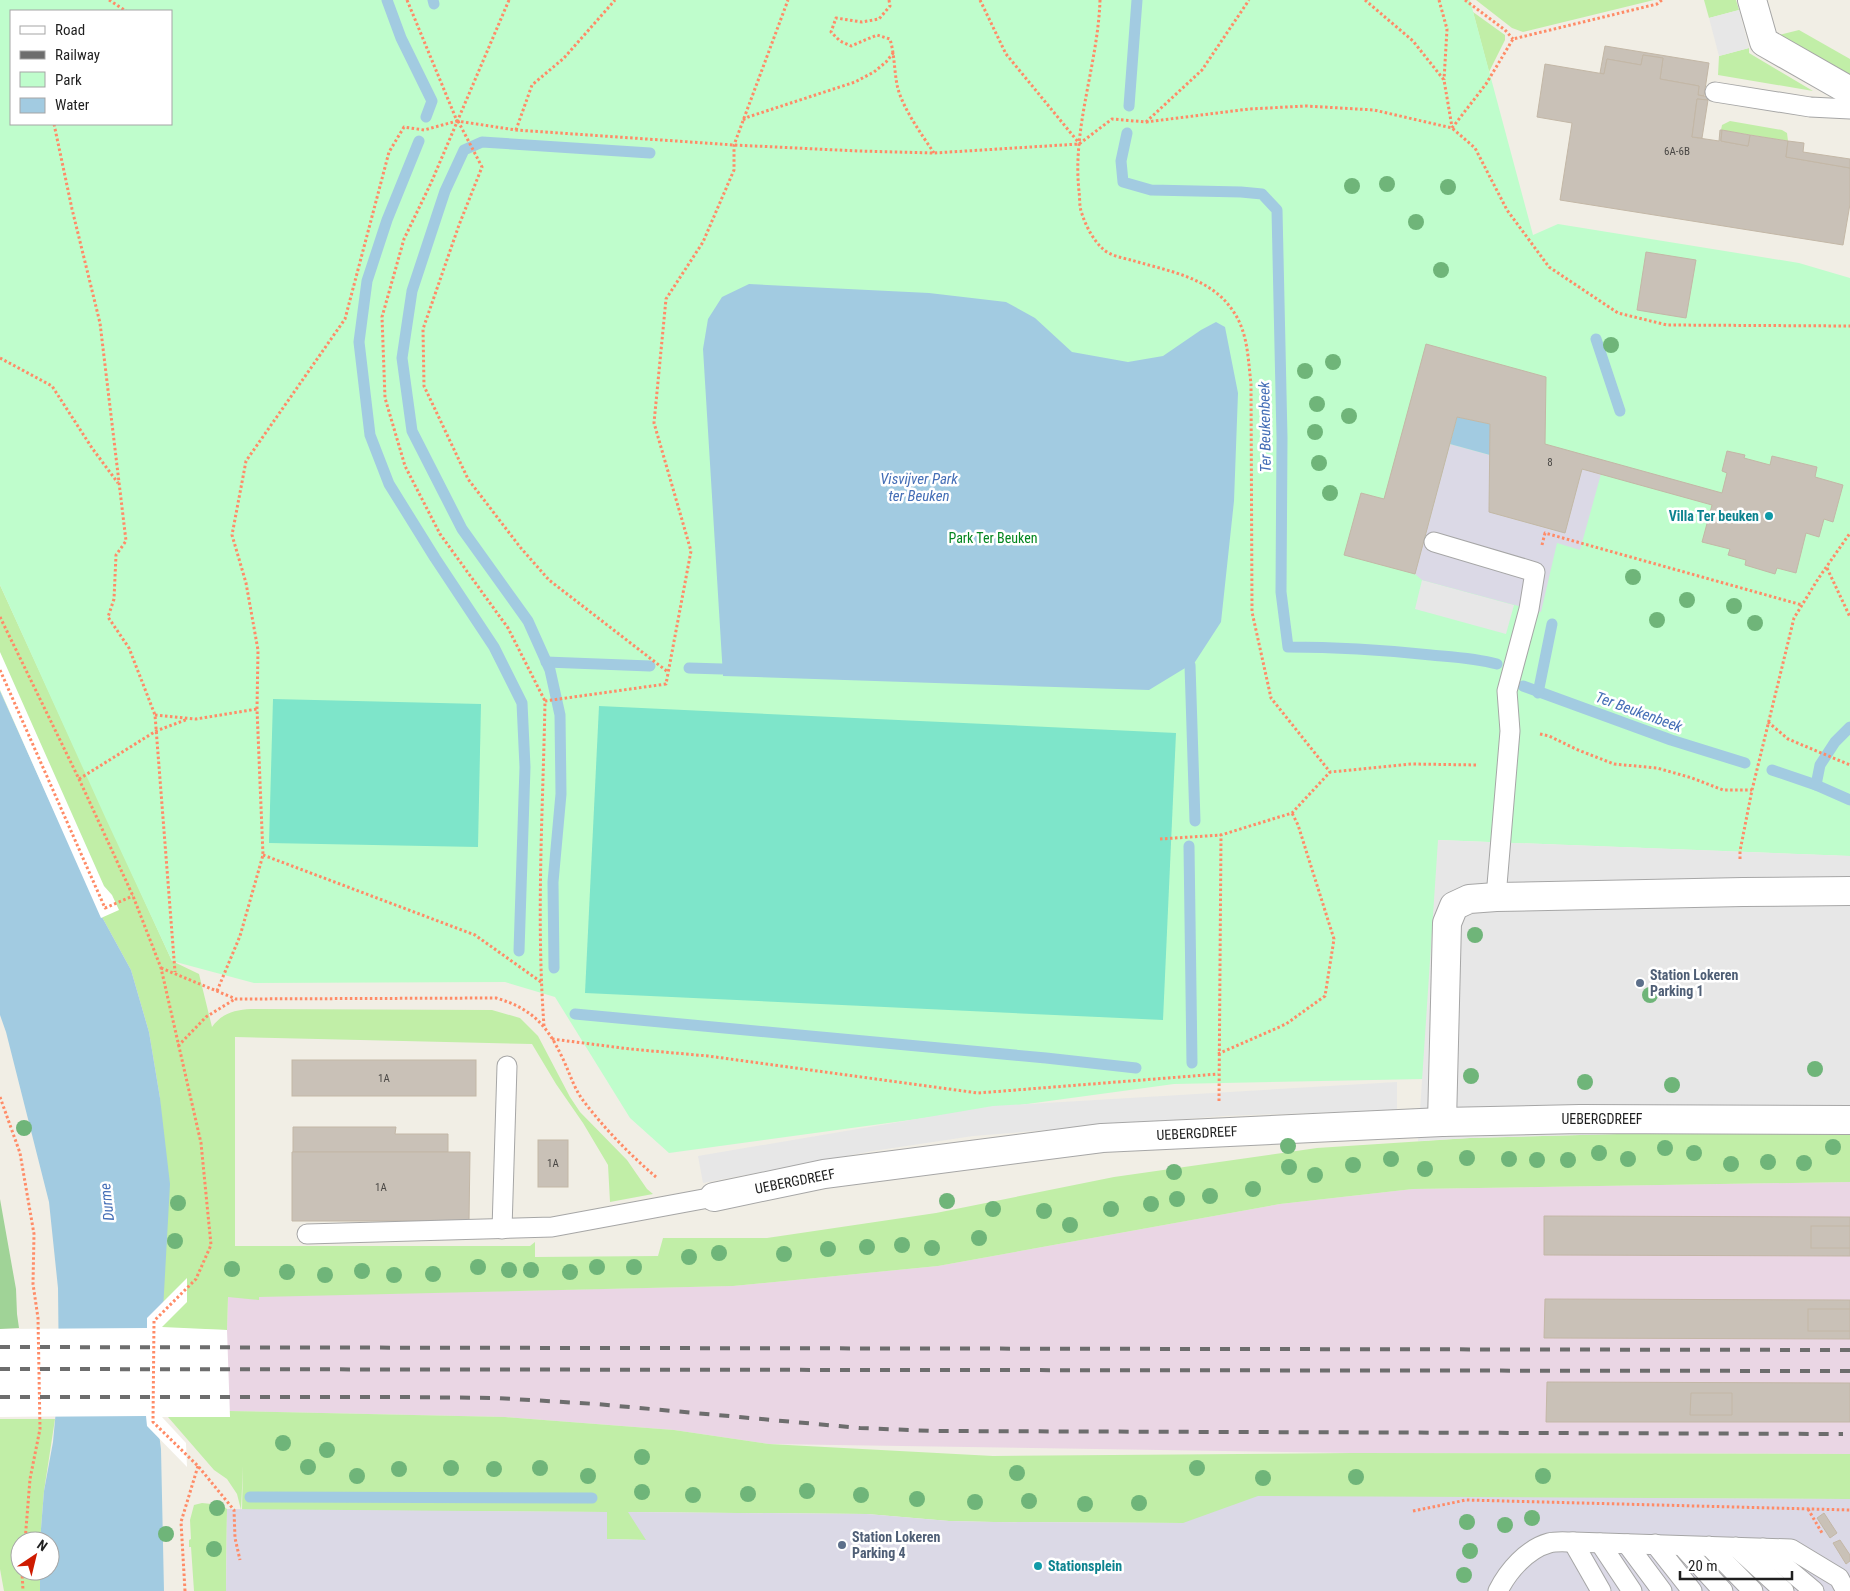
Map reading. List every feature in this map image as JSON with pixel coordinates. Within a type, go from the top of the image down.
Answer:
[{"type":"street","points":[[1752,0],[1764,42],[1850,91]]},
{"type":"street","points":[[1442,1122],[1447,923],[1454,906],[1469,899],[1496,897],[1850,891]]},
{"type":"street","name":"UEBERGDREEF","points":[[714,1197],[824,1174],[1102,1138],[1442,1122],[1580,1119],[1850,1120]]},
{"type":"lane","points":[[1715,92],[1810,108],[1850,109]]},
{"type":"lane","points":[[1434,542],[1535,572],[1529,609],[1507,691],[1510,731],[1496,897]]},
{"type":"lane","points":[[502,1229],[507,1066]]},
{"type":"lane","name":"UEBERGDREEF","points":[[307,1234],[552,1227],[714,1197]]},
{"type":"lane","points":[[1498,1591],[1512,1568],[1531,1552],[1549,1542],[1791,1549],[1839,1578],[1846,1591]]},
{"type":"lane","points":[[1573,1542],[1601,1591]]},
{"type":"lane","points":[[1600,1543],[1632,1591]]},
{"type":"lane","points":[[1627,1544],[1662,1591]]},
{"type":"lane","points":[[1655,1544],[1692,1591]]},
{"type":"lane","points":[[1682,1546],[1722,1591]]},
{"type":"lane","points":[[1709,1546],[1753,1591]]},
{"type":"lane","points":[[1736,1547],[1784,1591]]},
{"type":"lane","points":[[1763,1548],[1814,1591]]},
{"type":"path","points":[[109,0],[124,10]]},
{"type":"path","points":[[407,0],[457,121],[482,167],[459,225],[424,328],[424,386],[468,478],[520,547],[549,580],[668,672]]},
{"type":"path","points":[[509,0],[404,239],[382,317],[385,398],[405,466],[440,534],[508,628],[545,701],[540,908],[541,982],[544,1026]]},
{"type":"path","points":[[516,130],[532,85],[564,58],[615,0]]},
{"type":"path","points":[[545,701],[666,684],[691,551],[654,423],[666,299],[704,242],[734,170],[734,144],[788,0]]},
{"type":"path","points":[[889,0],[890,6],[879,19],[862,22],[836,18],[831,32],[840,41],[851,46],[877,36],[890,39],[894,52],[898,89],[914,123],[934,153]]},
{"type":"path","points":[[980,0],[1006,54],[1079,144]]},
{"type":"path","points":[[1100,0],[1099,25],[1079,144],[1077,176],[1081,213],[1093,237],[1104,250],[1201,282],[1218,294],[1233,310],[1242,327],[1247,346],[1251,384],[1252,612],[1271,698],[1330,772]]},
{"type":"path","points":[[1146,122],[1202,70],[1249,0]]},
{"type":"path","points":[[1365,0],[1413,41],[1444,80]]},
{"type":"path","points":[[1439,0],[1447,29],[1444,80],[1452,128]]},
{"type":"path","points":[[1465,0],[1505,30],[1513,39]]},
{"type":"path","points":[[1452,128],[1486,84],[1513,39],[1657,4],[1662,0]]},
{"type":"path","points":[[743,120],[856,82],[874,72],[894,52]]},
{"type":"path","points":[[217,991],[240,936],[263,855],[257,709],[258,650],[246,583],[232,534],[246,461],[345,320],[389,152],[404,127],[424,130],[457,121],[516,130],[858,151],[934,153],[1079,144],[1112,119],[1146,122],[1249,109],[1306,106],[1374,110],[1452,128],[1475,148],[1507,210],[1549,267],[1618,313],[1667,325],[1850,326]]},
{"type":"path","points":[[54,125],[72,209],[100,322],[126,541],[116,555],[114,599],[108,617],[129,648],[156,715],[175,972]]},
{"type":"path","points":[[0,358],[52,386],[92,448],[118,483]]},
{"type":"path","points":[[1742,892],[1740,851],[1752,790],[1794,618],[1850,533]]},
{"type":"path","points":[[1581,543],[1802,605]]},
{"type":"path","points":[[1826,568],[1850,617]]},
{"type":"path","points":[[0,617],[79,780],[132,896],[161,968],[201,1143],[211,1244],[196,1279],[154,1321],[153,1422],[198,1466],[234,1510],[235,1538],[240,1560]]},
{"type":"path","points":[[0,670],[82,852],[105,908],[132,896]]},
{"type":"path","points":[[156,715],[196,719],[257,709]]},
{"type":"path","points":[[79,780],[156,731],[188,719]]},
{"type":"path","points":[[1768,722],[1788,738],[1850,765]]},
{"type":"path","points":[[1510,731],[1549,736],[1614,764],[1658,768],[1723,790],[1752,790]]},
{"type":"path","points":[[1160,839],[1220,835],[1292,813],[1330,772],[1412,764],[1508,764]]},
{"type":"path","points":[[1218,1054],[1286,1024],[1325,996],[1334,939],[1298,825],[1292,813]]},
{"type":"path","points":[[1220,835],[1218,1054],[1220,1132]]},
{"type":"path","points":[[263,855],[475,936],[541,982]]},
{"type":"path","points":[[161,968],[236,998],[496,998],[514,1004],[530,1012],[544,1026],[562,1056],[581,1098],[645,1168],[660,1180]]},
{"type":"path","points":[[178,1046],[206,1017],[236,998]]},
{"type":"path","points":[[552,1039],[708,1056],[978,1093],[1218,1074]]},
{"type":"path","points":[[0,1096],[20,1153],[34,1234],[33,1284],[38,1318],[40,1429],[30,1479],[26,1531]]},
{"type":"path","points":[[185,1591],[181,1522],[198,1466]]},
{"type":"path","points":[[1413,1511],[1466,1500],[1850,1510]]},
{"type":"shaded area","points":[[1739,10],[1749,48],[1719,56],[1709,18]]},
{"type":"shaded area","points":[[1450,444],[1490,455],[1489,512],[1565,533],[1582,469],[1601,474],[1580,550],[1557,543],[1541,612],[1422,580],[1415,574]]},
{"type":"shaded area","points":[[1422,580],[1514,605],[1506,634],[1415,609]]},
{"type":"shaded area","name":"Station Lokeren Parking 1","points":[[1438,840],[1850,856],[1850,1133],[1654,1133],[1418,1141]]},
{"type":"shaded area","points":[[1397,1082],[1397,1110],[1223,1116],[973,1136],[873,1151],[703,1183],[698,1156],[993,1106]]},
{"type":"shaded area","points":[[1850,1182],[1850,1454],[1352,1453],[769,1444],[674,1430],[505,1417],[230,1411],[161,1416],[0,1417],[0,1329],[227,1330],[228,1297],[733,1286],[938,1266],[1280,1204],[1413,1189]]},
{"type":"shaded area","name":"Stationsplein","points":[[1258,1496],[1850,1499],[1850,1591],[226,1591],[227,1509],[607,1512],[607,1539],[646,1540],[628,1512],[867,1514],[949,1521],[994,1522],[1183,1523]]},
{"type":"green space","name":"Park Ter Beuken","points":[[0,0],[1470,0],[1533,235],[1558,224],[1799,263],[1850,278],[1850,856],[1439,840],[1424,1079],[1174,1084],[669,1153],[630,1118],[555,997],[505,982],[254,983],[172,961],[0,585]]},
{"type":"green space","points":[[1476,0],[1654,0],[1523,32],[1512,28]]},
{"type":"green space","points":[[1704,0],[1736,0],[1739,10],[1709,18]]},
{"type":"green space","points":[[1473,12],[1505,35],[1505,40],[1489,72]]},
{"type":"green space","points":[[1799,30],[1850,59],[1850,77],[1779,35]]},
{"type":"green space","points":[[1749,48],[1749,53],[1813,91],[1718,75],[1719,56]]},
{"type":"green space","points":[[1730,121],[1782,130],[1787,133],[1788,141],[1721,130],[1722,125]]},
{"type":"green space","points":[[0,585],[172,961],[199,974],[212,1027],[220,1018],[229,1013],[251,1009],[492,1010],[520,1018],[538,1036],[580,1112],[627,1160],[647,1189],[653,1194],[610,1202],[608,1165],[532,1044],[235,1037],[235,1246],[530,1246],[535,1242],[535,1257],[658,1256],[663,1238],[767,1238],[936,1213],[1114,1177],[1317,1148],[1470,1138],[1654,1133],[1850,1133],[1850,1182],[1413,1189],[1280,1204],[938,1266],[733,1286],[259,1297],[259,1300],[228,1297],[227,1330],[161,1328],[163,1285],[160,1098],[149,1032],[131,970],[102,917],[0,691]]},
{"type":"green space","points":[[273,699],[481,704],[478,847],[269,843]]},
{"type":"green space","points":[[599,706],[1176,733],[1163,1020],[585,993]]},
{"type":"green space","points":[[0,1199],[16,1289],[19,1328],[0,1329]]},
{"type":"green space","points":[[229,1411],[505,1417],[674,1430],[769,1444],[993,1456],[1352,1453],[1850,1454],[1850,1499],[1432,1498],[1233,1591],[1183,1523],[994,1522],[949,1521],[867,1514],[629,1512],[647,1540],[607,1539],[607,1512],[242,1510],[243,1466],[241,1510],[237,1494],[227,1479],[214,1470],[168,1417],[229,1417]]},
{"type":"green space","points":[[0,1419],[55,1419],[44,1491],[41,1531],[10,1531],[10,1581],[40,1581],[40,1591],[4,1591],[0,1569]]},
{"type":"green space","points":[[202,1503],[222,1505],[227,1509],[226,1591],[194,1591],[191,1547],[189,1547],[189,1540],[191,1539],[190,1520],[194,1505]]},
{"type":"water","name":"Visvijver Park ter Beuken","points":[[749,284],[929,293],[1006,302],[1035,318],[1072,352],[1128,362],[1163,356],[1216,322],[1225,327],[1238,393],[1234,501],[1221,622],[1195,662],[1149,690],[723,676],[703,349],[708,319],[722,297]]},
{"type":"water","points":[[1457,417],[1490,424],[1490,455],[1450,444]]},
{"type":"water","name":"Durme","points":[[0,691],[102,917],[131,970],[149,1032],[160,1098],[170,1184],[157,1419],[161,1449],[164,1591],[40,1591],[40,1581],[60,1581],[60,1531],[41,1531],[44,1491],[53,1442],[59,1378],[58,1288],[49,1202],[0,1015]]},
{"type":"pier","points":[[0,652],[104,886],[112,895],[119,910],[101,918],[0,690]]},
{"type":"pier","points":[[187,1278],[187,1302],[162,1327],[227,1330],[230,1417],[162,1417],[186,1443],[187,1467],[147,1426],[146,1416],[0,1417],[0,1329],[147,1328],[147,1318]]},
{"type":"building","points":[[1605,46],[1709,63],[1704,96],[1698,95],[1699,86],[1660,79],[1663,58],[1643,55],[1641,65],[1607,59],[1604,74],[1600,73]]},
{"type":"building","points":[[1643,55],[1663,58],[1660,79],[1699,86],[1698,95],[1709,97],[1708,100],[1697,99],[1692,137],[1719,141],[1720,130],[1722,130],[1721,141],[1748,146],[1750,135],[1788,141],[1786,157],[1850,168],[1850,204],[1843,245],[1560,200],[1572,123],[1537,117],[1545,64],[1604,74],[1607,59],[1641,65]]},
{"type":"building","points":[[1697,99],[1708,100],[1702,138],[1692,137]]},
{"type":"building","points":[[1722,130],[1750,135],[1748,146],[1721,141]]},
{"type":"building","points":[[1788,141],[1804,143],[1803,152],[1850,159],[1850,168],[1786,157]]},
{"type":"building","points":[[1646,252],[1696,260],[1686,318],[1637,310]]},
{"type":"building","points":[[1426,344],[1546,377],[1545,444],[1722,493],[1727,473],[1722,471],[1727,451],[1745,455],[1744,458],[1770,465],[1772,456],[1817,467],[1815,477],[1843,485],[1833,522],[1824,519],[1819,537],[1806,533],[1796,573],[1777,568],[1775,574],[1745,565],[1746,560],[1728,555],[1730,549],[1702,542],[1712,505],[1582,469],[1565,533],[1489,512],[1490,424],[1457,417],[1415,574],[1344,555],[1361,493],[1384,499]]},
{"type":"building","points":[[292,1060],[476,1060],[476,1096],[292,1096]]},
{"type":"building","points":[[293,1127],[396,1127],[395,1134],[448,1134],[448,1152],[293,1152]]},
{"type":"building","points":[[538,1140],[568,1140],[568,1187],[538,1187]]},
{"type":"building","points":[[292,1152],[470,1152],[469,1221],[292,1221]]},
{"type":"building","points":[[1544,1216],[1850,1217],[1850,1256],[1544,1255]]},
{"type":"building","points":[[1811,1226],[1850,1226],[1850,1248],[1811,1248]]},
{"type":"building","points":[[1545,1299],[1850,1300],[1850,1339],[1544,1338]]},
{"type":"building","points":[[1808,1309],[1850,1309],[1850,1331],[1808,1331]]},
{"type":"building","points":[[1547,1382],[1850,1383],[1850,1422],[1546,1422]]},
{"type":"building","points":[[1691,1393],[1732,1393],[1732,1415],[1690,1415]]},
{"type":"building","points":[[1824,1513],[1837,1533],[1830,1538],[1817,1518]]},
{"type":"building","points":[[1840,1540],[1850,1555],[1850,1561],[1846,1564],[1833,1543]]},
{"type":"waterway","points":[[387,0],[401,38],[432,101],[426,117]]},
{"type":"waterway","points":[[433,0],[434,4]]},
{"type":"waterway","name":"Ter Beukenbeek","points":[[1129,106],[1137,0]]},
{"type":"waterway","name":"Ter Beukenbeek","points":[[1127,133],[1121,161],[1123,182],[1151,190],[1262,194],[1277,210],[1282,438],[1281,592],[1288,647],[1396,652],[1464,658],[1497,664]]},
{"type":"waterway","points":[[419,141],[387,220],[367,281],[359,342],[370,435],[389,484],[494,647],[522,703],[525,767],[519,951]]},
{"type":"waterway","points":[[554,968],[553,882],[561,794],[560,715],[550,670],[528,621],[462,529],[412,431],[402,358],[412,291],[445,191],[464,150],[482,142],[650,153]]},
{"type":"waterway","points":[[1596,339],[1620,411]]},
{"type":"waterway","points":[[1538,693],[1552,624]]},
{"type":"waterway","points":[[546,662],[650,666]]},
{"type":"waterway","points":[[1190,665],[1195,821]]},
{"type":"waterway","points":[[689,668],[722,669]]},
{"type":"waterway","name":"Ter Beukenbeek","points":[[1523,686],[1671,740],[1745,763]]},
{"type":"waterway","points":[[1816,785],[1820,765],[1835,742],[1850,727]]},
{"type":"waterway","name":"Ter Beukenbeek","points":[[1772,770],[1816,785],[1850,800]]},
{"type":"waterway","points":[[1189,846],[1192,1063]]},
{"type":"waterway","points":[[575,1014],[1136,1068]]},
{"type":"waterway","points":[[250,1497],[592,1498]]},
{"type":"railway","points":[[0,1347],[1850,1350]]},
{"type":"railway","points":[[0,1369],[1850,1371]]},
{"type":"railway","points":[[0,1397],[497,1398],[596,1404],[860,1428],[933,1431],[1843,1434]]},
{"type":"place","name":"Villa Ter beuken","points":[[1769,516]]},
{"type":"place","name":"Station Lokeren Parking 1","points":[[1640,983]]},
{"type":"place","name":"Station Lokeren Parking 4","points":[[842,1545]]},
{"type":"place","name":"Stationsplein","points":[[1038,1566]]}]
